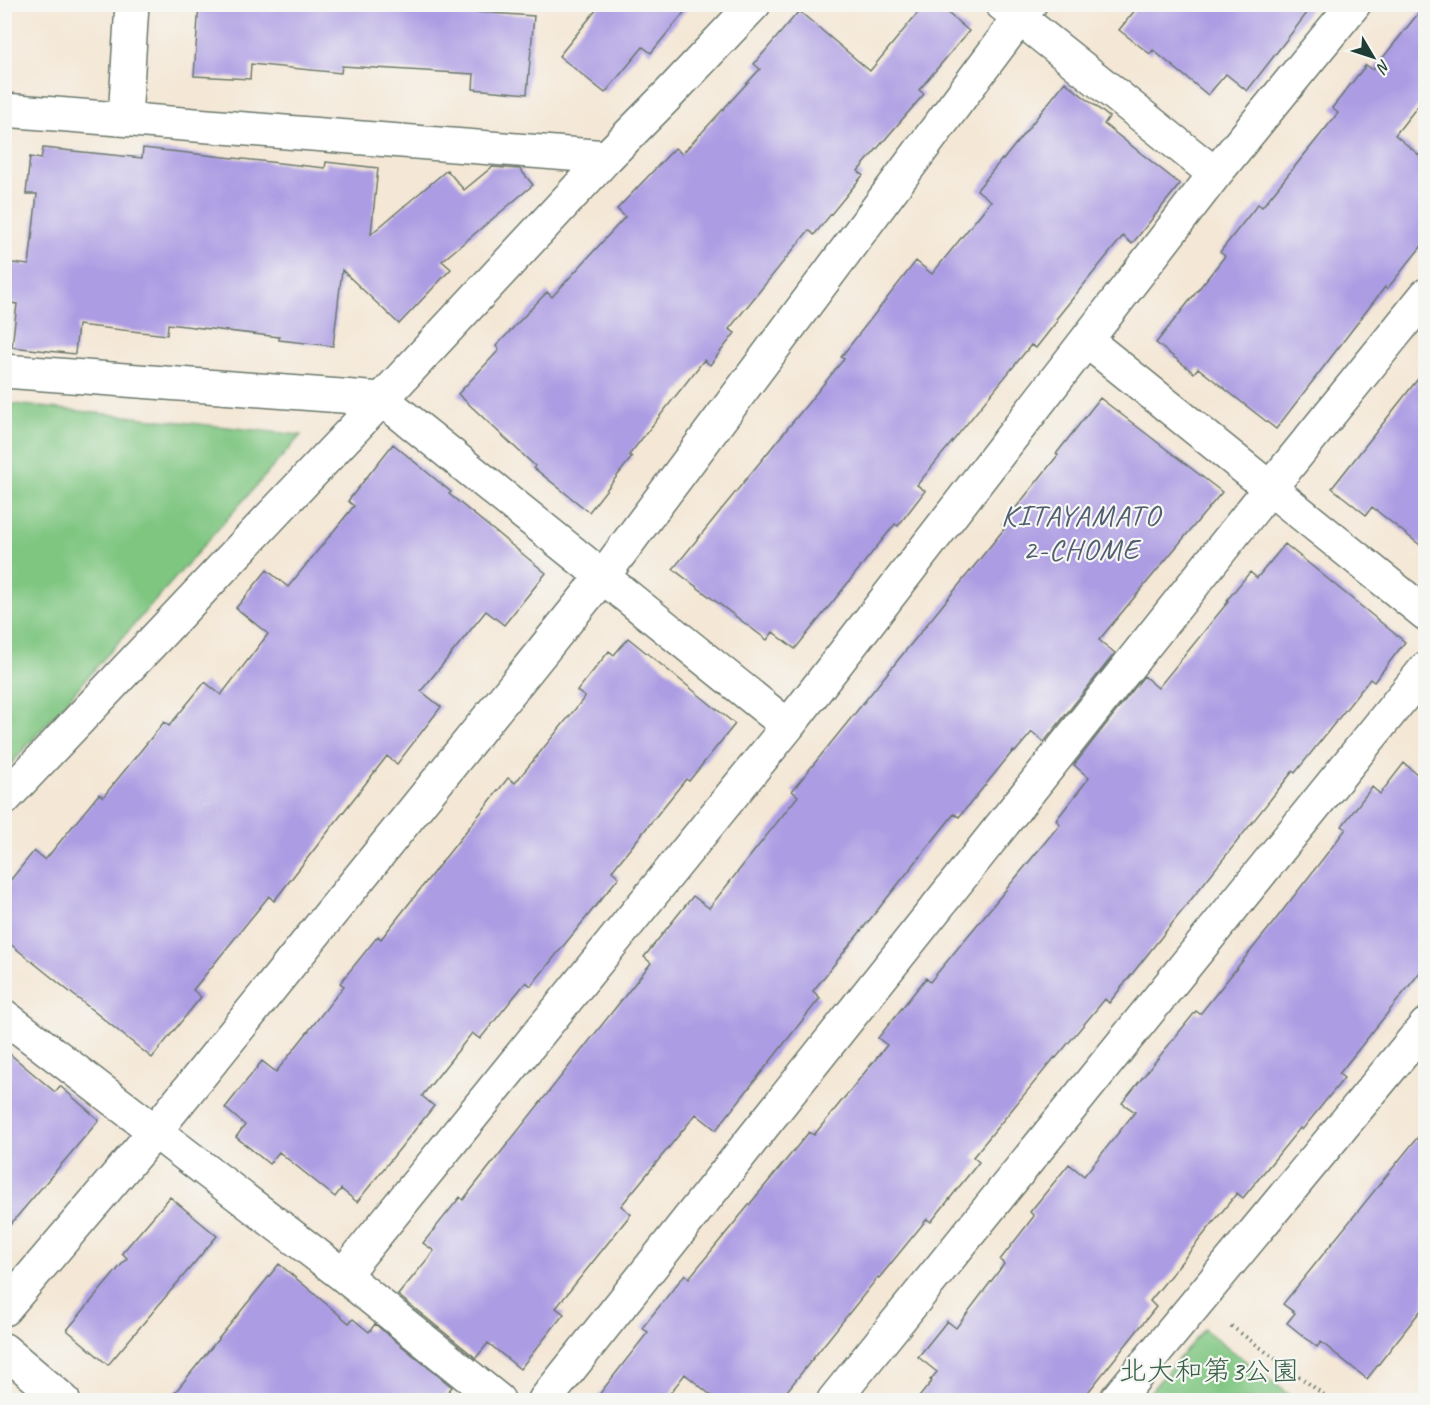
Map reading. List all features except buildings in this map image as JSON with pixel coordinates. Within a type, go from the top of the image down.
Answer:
[{"type":"street","points":[[125,119],[132,4]]},
{"type":"street","points":[[4,799],[607,157],[754,4]]},
{"type":"street","points":[[343,1275],[788,726],[1215,174],[1354,4]]},
{"type":"street","points":[[4,1309],[156,1130],[603,576],[1017,9],[1215,174]]},
{"type":"street","points":[[4,110],[607,157]]},
{"type":"street","points":[[545,1401],[1425,295]]},
{"type":"street","points":[[1087,341],[1425,614]]},
{"type":"street","points":[[4,371],[382,399],[788,726]]},
{"type":"street","points":[[834,1401],[1425,668]]},
{"type":"street","points":[[4,1016],[343,1275],[498,1401]]},
{"type":"street","points":[[1116,1401],[1196,1300],[1425,1025]]},
{"type":"street","points":[[4,1350],[63,1401]]},
{"type":"path","points":[[1196,1300],[1331,1401]]},
{"type":"green space","points":[[4,403],[301,435],[5,771]]},
{"type":"green space","name":"北大和第3公園","points":[[1204,1329],[1296,1400],[1143,1400]]},
{"type":"district","name":"KITAYAMATO 2-CHOME","points":[[1081,532]]}]
